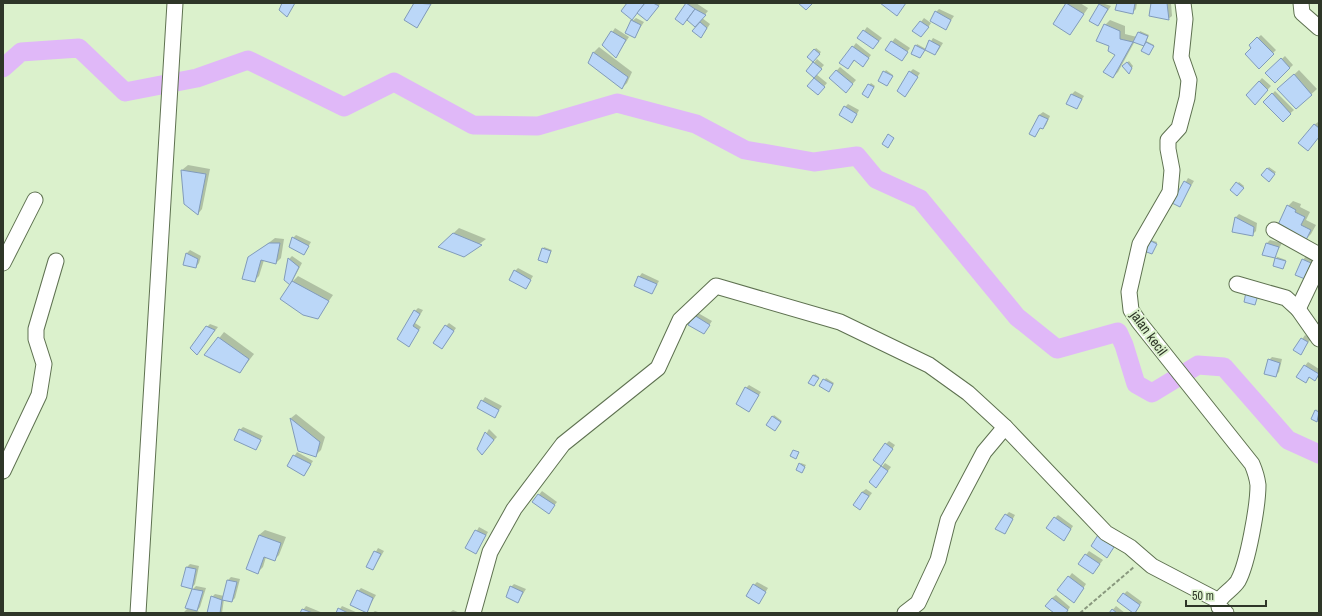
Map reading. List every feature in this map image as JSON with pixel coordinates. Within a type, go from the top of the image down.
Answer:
[{"type":"street","points":[[138,613],[175,3]]},
{"type":"street","name":"jalan kecil","points":[[1182,3],[1185,19],[1181,57],[1189,80],[1182,118],[1178,128],[1168,140],[1172,170],[1170,192],[1140,244],[1129,299],[1131,310],[1143,327],[1252,464],[1256,474],[1258,485],[1251,537],[1241,574],[1223,607]]},
{"type":"street","points":[[1300,3],[1302,13],[1319,28]]},
{"type":"street","points":[[3,263],[35,200]]},
{"type":"street","points":[[1274,230],[1319,255]]},
{"type":"street","points":[[3,471],[39,395],[44,364],[36,339],[36,329],[56,261]]},
{"type":"street","points":[[1298,309],[1319,265]]},
{"type":"street","points":[[1237,284],[1286,298],[1298,309],[1319,339]]},
{"type":"street","points":[[473,613],[490,552],[514,509],[563,444],[658,368],[680,320],[716,286],[840,322],[922,362],[968,393],[1005,427],[1106,533],[1130,547],[1152,566],[1223,607]]},
{"type":"street","points":[[905,613],[918,603],[938,560],[948,520],[984,452],[1005,427]]},
{"type":"path","points":[[1080,613],[1143,559]]},
{"type":"building","points":[[282,3],[295,3],[287,17],[279,10]]},
{"type":"building","points":[[414,3],[431,4],[417,28],[404,20]]},
{"type":"building","points":[[627,3],[645,3],[632,20],[621,11]]},
{"type":"building","points":[[645,3],[653,3],[659,6],[647,21],[637,13]]},
{"type":"building","points":[[686,3],[695,9],[683,25],[675,19]]},
{"type":"building","points":[[798,3],[813,3],[806,10]]},
{"type":"building","points":[[880,3],[906,3],[897,16]]},
{"type":"building","points":[[1066,3],[1084,14],[1070,35],[1053,24]]},
{"type":"building","points":[[1117,3],[1135,3],[1133,14],[1115,10]]},
{"type":"building","points":[[1151,3],[1167,3],[1169,20],[1149,16]]},
{"type":"building","points":[[1099,4],[1108,9],[1098,26],[1089,21]]},
{"type":"building","points":[[695,9],[706,15],[695,27],[687,20]]},
{"type":"building","points":[[935,11],[951,20],[946,30],[930,21]]},
{"type":"building","points":[[631,20],[641,25],[635,38],[625,33]]},
{"type":"building","points":[[920,21],[929,27],[921,37],[912,31]]},
{"type":"building","points":[[700,22],[707,28],[701,38],[692,31]]},
{"type":"building","points":[[1104,24],[1120,31],[1120,39],[1133,42],[1113,78],[1103,72],[1115,55],[1108,51],[1109,46],[1096,41]]},
{"type":"building","points":[[863,30],[879,41],[873,49],[857,38]]},
{"type":"building","points":[[611,31],[626,40],[616,58],[602,45]]},
{"type":"building","points":[[1138,32],[1148,36],[1144,46],[1133,42]]},
{"type":"building","points":[[1257,37],[1274,54],[1259,69],[1245,54],[1251,48],[1249,45]]},
{"type":"building","points":[[929,40],[940,46],[935,55],[925,50]]},
{"type":"building","points":[[891,41],[908,52],[902,61],[885,50]]},
{"type":"building","points":[[1146,42],[1154,46],[1149,55],[1141,51]]},
{"type":"building","points":[[915,45],[925,50],[920,58],[911,54]]},
{"type":"building","points":[[852,46],[869,58],[863,67],[854,60],[848,69],[839,63]]},
{"type":"building","points":[[814,49],[820,54],[813,62],[807,57]]},
{"type":"building","points":[[593,52],[628,77],[622,89],[588,63]]},
{"type":"building","points":[[1281,58],[1290,68],[1275,83],[1265,73]]},
{"type":"building","points":[[813,62],[822,69],[814,78],[806,71]]},
{"type":"building","points":[[1127,62],[1132,68],[1129,74],[1122,66]]},
{"type":"building","points":[[836,70],[853,84],[846,93],[829,78]]},
{"type":"building","points":[[883,71],[893,76],[887,86],[878,81]]},
{"type":"building","points":[[909,71],[918,77],[905,97],[897,91]]},
{"type":"building","points":[[1294,74],[1312,95],[1296,109],[1277,89]]},
{"type":"building","points":[[814,78],[825,87],[818,95],[807,86]]},
{"type":"building","points":[[1259,81],[1268,90],[1255,105],[1246,95]]},
{"type":"building","points":[[868,84],[874,87],[868,98],[862,94]]},
{"type":"building","points":[[1272,93],[1291,114],[1283,122],[1263,102]]},
{"type":"building","points":[[1071,94],[1082,99],[1077,109],[1066,104]]},
{"type":"building","points":[[844,106],[857,114],[852,123],[839,115]]},
{"type":"building","points":[[1039,115],[1048,119],[1043,129],[1040,128],[1035,137],[1029,134]]},
{"type":"building","points":[[1314,124],[1319,128],[1319,137],[1308,151],[1298,143]]},
{"type":"building","points":[[888,134],[894,138],[888,148],[882,144]]},
{"type":"building","points":[[1267,168],[1275,174],[1269,182],[1261,175]]},
{"type":"building","points":[[181,170],[206,174],[198,215],[184,204]]},
{"type":"building","points":[[1184,181],[1191,185],[1180,207],[1172,203]]},
{"type":"building","points":[[1236,182],[1244,188],[1237,196],[1230,190]]},
{"type":"building","points":[[1287,205],[1296,210],[1295,212],[1305,217],[1301,225],[1311,230],[1306,240],[1277,227]]},
{"type":"building","points":[[1235,217],[1254,227],[1253,236],[1232,232]]},
{"type":"building","points":[[453,233],[482,245],[464,257],[438,247]]},
{"type":"building","points":[[292,237],[309,246],[304,255],[289,247]]},
{"type":"building","points":[[1149,240],[1157,244],[1152,254],[1144,251]]},
{"type":"building","points":[[269,243],[280,243],[276,264],[261,260],[255,282],[242,279],[248,257]]},
{"type":"building","points":[[1266,243],[1279,247],[1275,258],[1262,255]]},
{"type":"building","points":[[542,248],[551,251],[547,263],[538,260]]},
{"type":"building","points":[[186,253],[198,259],[196,268],[183,265]]},
{"type":"building","points":[[288,258],[299,267],[290,285],[284,280]]},
{"type":"building","points":[[1275,258],[1286,261],[1283,269],[1273,266]]},
{"type":"building","points":[[1302,259],[1311,263],[1305,279],[1295,275]]},
{"type":"building","points":[[514,270],[531,280],[526,289],[509,280]]},
{"type":"building","points":[[638,276],[657,284],[652,294],[634,286]]},
{"type":"building","points":[[292,281],[329,301],[318,319],[303,315],[280,299]]},
{"type":"building","points":[[1246,292],[1258,295],[1255,305],[1244,302]]},
{"type":"building","points":[[414,310],[420,314],[413,326],[419,330],[409,347],[397,339]]},
{"type":"building","points":[[694,315],[710,325],[704,334],[688,325]]},
{"type":"building","points":[[445,325],[454,331],[442,349],[433,343]]},
{"type":"building","points":[[206,326],[215,330],[197,355],[190,348]]},
{"type":"building","points":[[218,337],[249,359],[240,373],[204,355]]},
{"type":"building","points":[[1301,338],[1308,342],[1301,355],[1293,350]]},
{"type":"building","points":[[1268,359],[1280,363],[1276,377],[1264,374]]},
{"type":"building","points":[[1304,365],[1319,374],[1315,381],[1309,377],[1306,383],[1296,377]]},
{"type":"building","points":[[813,375],[819,378],[814,386],[808,383]]},
{"type":"building","points":[[823,379],[833,384],[829,392],[819,386]]},
{"type":"building","points":[[745,387],[759,395],[749,412],[736,404]]},
{"type":"building","points":[[481,400],[499,410],[495,418],[477,408]]},
{"type":"building","points":[[1315,410],[1319,412],[1317,422],[1311,419]]},
{"type":"building","points":[[772,416],[781,422],[775,431],[766,425]]},
{"type":"building","points":[[290,418],[320,442],[316,457],[298,451]]},
{"type":"building","points":[[239,429],[261,440],[256,450],[234,440]]},
{"type":"building","points":[[485,432],[494,440],[482,455],[477,449]]},
{"type":"building","points":[[885,443],[893,449],[881,466],[873,460]]},
{"type":"building","points":[[793,450],[799,452],[796,459],[790,456]]},
{"type":"building","points":[[293,455],[311,464],[304,476],[287,466]]},
{"type":"building","points":[[799,463],[805,467],[802,473],[796,470]]},
{"type":"building","points":[[881,466],[888,471],[876,488],[869,482]]},
{"type":"building","points":[[862,492],[869,496],[860,510],[853,505]]},
{"type":"building","points":[[538,494],[555,505],[549,514],[532,502]]},
{"type":"building","points":[[1005,514],[1013,519],[1005,534],[995,529]]},
{"type":"building","points":[[1054,517],[1071,529],[1064,541],[1046,528]]},
{"type":"building","points":[[475,530],[486,535],[476,554],[465,548]]},
{"type":"building","points":[[259,535],[281,543],[275,561],[264,557],[258,574],[246,569]]},
{"type":"building","points":[[1098,535],[1114,547],[1107,558],[1091,546]]},
{"type":"building","points":[[374,551],[381,554],[373,570],[366,567]]},
{"type":"building","points":[[1085,554],[1100,564],[1093,574],[1078,564]]},
{"type":"building","points":[[186,567],[196,569],[192,589],[181,586]]},
{"type":"building","points":[[1068,576],[1084,588],[1074,603],[1057,590]]},
{"type":"building","points":[[227,580],[237,582],[232,602],[222,600]]},
{"type":"building","points":[[753,584],[766,592],[759,604],[746,596]]},
{"type":"building","points":[[510,586],[523,592],[518,603],[506,597]]},
{"type":"building","points":[[192,589],[203,591],[197,611],[185,608]]},
{"type":"building","points":[[357,590],[373,598],[367,613],[350,605]]},
{"type":"building","points":[[1123,593],[1140,605],[1135,613],[1117,601]]},
{"type":"building","points":[[211,596],[222,600],[220,613],[207,613]]},
{"type":"building","points":[[1052,598],[1068,610],[1066,613],[1054,613],[1045,606]]},
{"type":"building","points":[[338,608],[348,613],[336,613]]},
{"type":"building","points":[[302,609],[313,613],[300,613]]},
{"type":"building","points":[[1112,609],[1117,613],[1109,613]]},
{"type":"waterway","points":[[3,68],[21,52],[79,48],[125,92],[197,78],[248,60],[344,107],[394,82],[473,125],[538,126],[617,103],[696,124],[745,150],[814,162],[857,156],[876,179],[920,199],[1017,317],[1057,349],[1118,332],[1124,345],[1136,384],[1152,393],[1198,365],[1224,367],[1288,440],[1319,454]]}]
